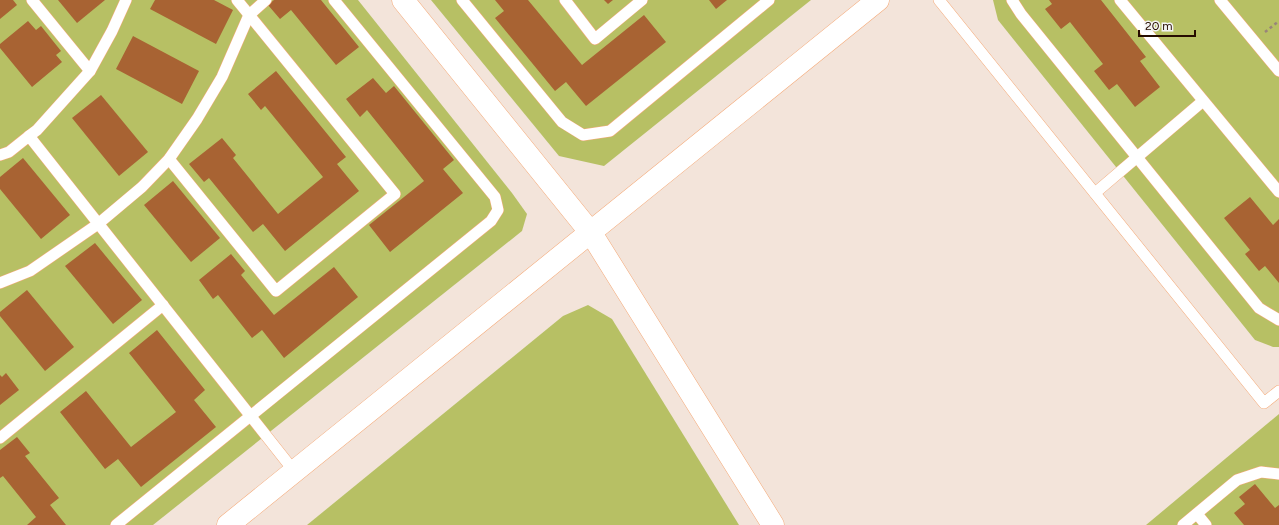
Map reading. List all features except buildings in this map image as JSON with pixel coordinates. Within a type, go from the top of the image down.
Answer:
[{"type":"street","points":[[403,0],[591,233],[773,525]]},
{"type":"street","points":[[228,525],[591,233],[870,2]]},
{"type":"lane","points":[[32,0],[90,71]]},
{"type":"lane","points":[[0,155],[9,152],[37,130],[90,71],[112,31],[126,0]]},
{"type":"lane","points":[[169,159],[276,291],[395,194],[237,0]]},
{"type":"lane","points":[[0,283],[30,271],[98,224],[142,187],[169,159],[197,119],[222,77],[249,15],[266,0]]},
{"type":"lane","points":[[116,525],[491,221],[498,210],[495,197],[334,0]]},
{"type":"lane","points":[[462,0],[562,122],[583,135],[610,131],[769,0]]},
{"type":"lane","points":[[565,0],[595,39],[642,0]]},
{"type":"lane","points":[[939,0],[1264,403],[1279,391]]},
{"type":"lane","points":[[1012,0],[1021,14],[1259,308],[1279,320]]},
{"type":"lane","points":[[1120,0],[1279,192]]},
{"type":"lane","points":[[1220,0],[1279,71]]},
{"type":"lane","points":[[1095,193],[1136,156],[1203,100]]},
{"type":"lane","points":[[29,136],[294,471]]},
{"type":"lane","points":[[0,438],[163,305]]},
{"type":"lane","points":[[1183,525],[1237,480],[1261,472],[1279,474]]},
{"type":"lane","points":[[1197,514],[1206,525]]},
{"type":"green space","points":[[0,0],[358,0],[512,193],[527,214],[522,231],[153,525],[0,525]]},
{"type":"green space","points":[[431,0],[811,0],[604,166],[559,156]]},
{"type":"green space","points":[[993,0],[1279,0],[1279,347],[1273,347],[1255,340],[998,20]]},
{"type":"green space","points":[[588,305],[612,319],[739,525],[307,525],[563,316]]},
{"type":"green space","points":[[1279,414],[1279,525],[1146,525]]}]
